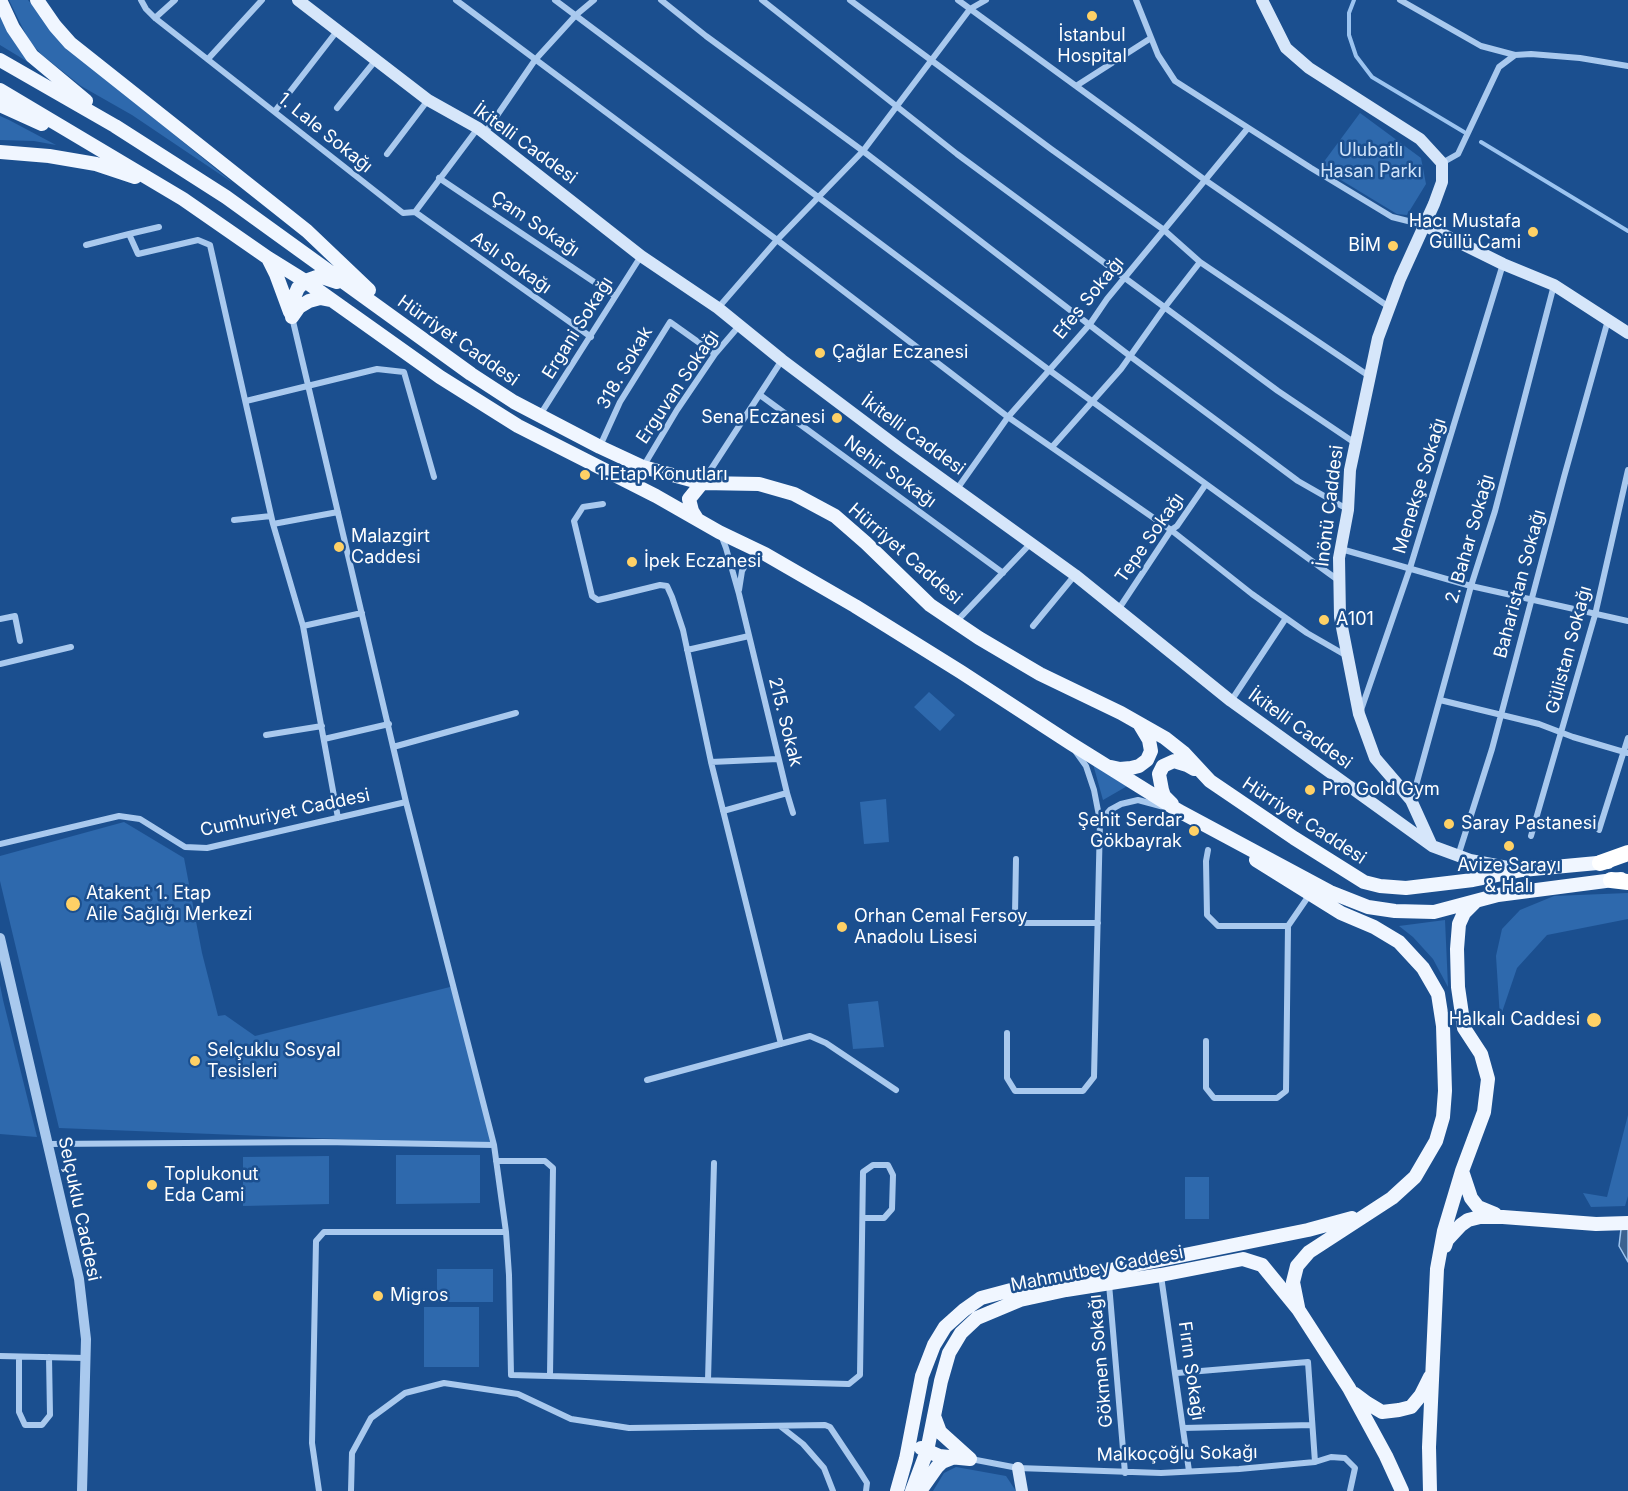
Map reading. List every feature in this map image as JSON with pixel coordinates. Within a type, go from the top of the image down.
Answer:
[{"type":"highway","points":[[1600,863],[1628,854]]},
{"type":"highway","points":[[1611,879],[1628,880]]},
{"type":"main road","points":[[0,0],[32,56],[116,126]]},
{"type":"main road","points":[[38,0],[55,26],[70,43],[307,231],[410,328]]},
{"type":"main road","name":"İkitelli Caddesi","points":[[298,0],[428,100],[481,131],[641,256],[718,308],[782,360],[1075,575],[1231,701],[1431,846],[1458,856],[1522,870]]},
{"type":"main road","points":[[1262,0],[1286,48],[1309,68],[1420,139],[1442,163]]},
{"type":"main road","points":[[0,60],[116,126]]},
{"type":"main road","points":[[0,90],[159,185]]},
{"type":"main road","points":[[0,105],[102,150]]},
{"type":"main road","name":"Hürriyet Caddesi","points":[[116,126],[226,197],[370,299],[386,314],[410,328],[471,374],[514,402],[643,467],[702,483],[759,484],[794,494],[835,516],[930,606],[1040,674],[1165,738],[1184,753],[1210,781],[1293,838],[1364,882],[1406,888],[1462,882],[1522,870],[1628,861]]},
{"type":"main road","points":[[0,152],[49,156],[96,164],[159,185]]},
{"type":"main road","name":"İnönü Caddesi","points":[[1431,846],[1412,800],[1375,758],[1359,714],[1340,617],[1339,582],[1340,549],[1348,510],[1350,470],[1378,338],[1400,279],[1442,182],[1442,163]]},
{"type":"main road","name":"Hürriyet Caddesi","points":[[159,185],[224,226],[440,376],[518,426],[765,554],[951,666],[1179,811],[1330,892],[1368,907],[1406,912],[1434,912],[1498,895],[1611,879]]},
{"type":"main road","points":[[1424,225],[1503,264],[1554,285],[1628,333]]},
{"type":"main road","points":[[268,258],[292,317]]},
{"type":"main road","points":[[292,317],[292,302],[298,288],[305,281],[320,276],[337,282],[386,314]]},
{"type":"main road","points":[[292,317],[299,307],[309,301],[320,298],[332,300]]},
{"type":"main road","points":[[697,519],[689,499],[702,483]]},
{"type":"main road","points":[[1104,764],[1120,769],[1131,768],[1147,760],[1151,751],[1149,740],[1137,722]]},
{"type":"main road","points":[[1179,811],[1164,796],[1159,774],[1163,766],[1174,761],[1187,765],[1210,781]]},
{"type":"main road","points":[[1244,844],[1257,861],[1341,913],[1374,927],[1399,942],[1423,968],[1438,994],[1443,1026],[1445,1091],[1443,1117],[1436,1141],[1415,1177],[1392,1198],[1309,1252],[1297,1266],[1293,1282],[1298,1309]]},
{"type":"main road","points":[[1430,1491],[1429,1447],[1437,1269],[1444,1232],[1462,1171],[1484,1113],[1488,1079],[1481,1054],[1464,1028],[1458,987],[1459,924],[1464,914],[1477,900]]},
{"type":"main road","points":[[1462,1171],[1471,1198],[1478,1208],[1503,1217]]},
{"type":"main road","name":"Mahmutbey Caddesi","points":[[897,1491],[906,1459],[922,1376],[934,1345],[945,1327],[981,1298],[1308,1230],[1368,1213]]},
{"type":"main road","points":[[1437,1269],[1447,1240],[1468,1220],[1480,1217],[1596,1224],[1628,1223]]},
{"type":"main road","name":"Mahmutbey Caddesi","points":[[912,1491],[928,1446],[949,1353],[961,1333],[977,1318],[1020,1300],[1243,1259],[1262,1265],[1298,1309],[1349,1388]]},
{"type":"main road","points":[[1349,1388],[1382,1412],[1399,1410],[1411,1407],[1421,1395],[1434,1371]]},
{"type":"main road","points":[[1349,1388],[1402,1491]]},
{"type":"main road","points":[[934,1416],[940,1432],[970,1459]]},
{"type":"main road","points":[[910,1439],[970,1459]]},
{"type":"main road","points":[[928,1446],[952,1458],[970,1459]]},
{"type":"main road","points":[[920,1491],[937,1467],[952,1458]]},
{"type":"main road","points":[[1018,1468],[1022,1491]]},
{"type":"street","name":"1. Lale Sokağı","points":[[141,0],[154,18],[403,213],[415,212]]},
{"type":"street","points":[[154,18],[175,0]]},
{"type":"street","points":[[208,59],[262,0]]},
{"type":"street","points":[[456,0],[777,240],[1008,417],[1171,530],[1307,633],[1348,656]]},
{"type":"street","points":[[555,0],[1049,370],[1339,582]]},
{"type":"street","points":[[415,212],[439,178],[481,131],[535,60],[576,15],[594,0]]},
{"type":"street","points":[[661,0],[1298,481],[1348,510]]},
{"type":"street","points":[[762,0],[957,154],[1278,391],[1355,443]]},
{"type":"street","points":[[850,0],[1164,230],[1200,262],[1370,376]]},
{"type":"street","points":[[958,0],[1205,180],[1389,307]]},
{"type":"street","points":[[718,308],[777,240],[863,151],[970,9],[986,0]]},
{"type":"street","points":[[1136,0],[1158,55],[1175,81],[1392,217],[1424,225]]},
{"type":"street","points":[[1402,1],[1481,46],[1515,55],[1580,58],[1628,66]]},
{"type":"street","points":[[275,111],[337,31]]},
{"type":"street","points":[[1076,86],[1150,38]]},
{"type":"street","points":[[1442,163],[1458,154],[1499,68],[1515,55]]},
{"type":"street","points":[[337,108],[375,61]]},
{"type":"street","points":[[387,154],[428,100]]},
{"type":"street","name":"Efes Sokağı","points":[[957,490],[1008,417],[1090,324],[1125,277],[1248,128]]},
{"type":"street","name":"Çam Sokağı","points":[[439,178],[615,296]]},
{"type":"street","name":"Aslı Sokağı","points":[[415,212],[591,338]]},
{"type":"street","points":[[86,245],[159,227]]},
{"type":"street","points":[[129,234],[138,254],[198,240],[210,245],[271,516],[303,626],[338,818]]},
{"type":"street","name":"Ergani Sokağı","points":[[540,416],[641,256]]},
{"type":"street","points":[[1052,447],[1121,369],[1164,307],[1200,262]]},
{"type":"street","name":"Menekşe Sokağı","points":[[1359,714],[1410,568],[1503,264]]},
{"type":"street","name":"2. Bahar Sokağı","points":[[1412,800],[1471,586],[1496,511],[1554,285]]},
{"type":"street","points":[[292,317],[406,802],[494,1145],[506,1232],[511,1375],[849,1384],[860,1375],[864,1172],[873,1165],[888,1165],[893,1175],[892,1209],[884,1218],[864,1218]]},
{"type":"street","name":"Baharistan Sokağı","points":[[1458,856],[1501,715],[1608,319]]},
{"type":"street","name":"318. Sokak","points":[[600,447],[620,402],[670,322],[715,354]]},
{"type":"street","name":"Erguvan Sokağı","points":[[643,467],[677,410],[715,354],[739,326]]},
{"type":"street","points":[[702,483],[782,360]]},
{"type":"street","points":[[246,401],[377,369],[404,372],[434,477]]},
{"type":"street","name":"Nehir Sokağı","points":[[760,395],[1003,573]]},
{"type":"street","name":"Gülistan Sokağı","points":[[1531,836],[1595,615],[1628,470]]},
{"type":"street","name":"Tepe Sokağı","points":[[1118,610],[1171,530],[1177,526],[1206,484]]},
{"type":"street","points":[[603,504],[583,507],[574,521],[592,596],[598,600],[652,585],[666,586],[683,630],[711,762],[781,1044]]},
{"type":"street","points":[[273,524],[338,512]]},
{"type":"street","points":[[234,520],[271,516]]},
{"type":"street","name":"215. Sokak","points":[[719,532],[724,540],[739,594],[787,793],[723,811]]},
{"type":"street","points":[[956,622],[1031,543]]},
{"type":"street","points":[[1340,549],[1471,586],[1628,621]]},
{"type":"street","points":[[739,594],[742,571],[747,562],[752,557],[765,554]]},
{"type":"street","points":[[1033,626],[1075,575]]},
{"type":"street","points":[[303,626],[362,613]]},
{"type":"street","points":[[0,619],[15,616],[20,641]]},
{"type":"street","points":[[1231,701],[1286,618]]},
{"type":"street","points":[[687,650],[749,636]]},
{"type":"street","points":[[0,664],[71,646]]},
{"type":"street","points":[[1440,700],[1562,732],[1626,753]]},
{"type":"street","points":[[393,747],[516,713]]},
{"type":"street","points":[[324,740],[389,724]]},
{"type":"street","points":[[266,735],[322,726]]},
{"type":"street","points":[[1599,830],[1626,753],[1628,738]]},
{"type":"street","points":[[1007,1033],[1007,1078],[1015,1091],[1083,1091],[1094,1077],[1100,821],[1094,789],[1086,766],[1070,743]]},
{"type":"street","points":[[711,762],[778,759]]},
{"type":"street","points":[[787,793],[793,813]]},
{"type":"street","points":[[1100,821],[1110,810],[1121,804],[1138,800],[1179,811]]},
{"type":"street","name":"Cumhuriyet Caddesi","points":[[0,844],[119,816],[140,819],[185,847],[207,848],[406,802]]},
{"type":"street","points":[[1208,850],[1206,861],[1207,915],[1218,926],[1288,926]]},
{"type":"street","points":[[1016,859],[1015,914],[1022,923],[1098,923]]},
{"type":"street","points":[[1206,1041],[1206,1088],[1214,1098],[1276,1098],[1286,1091],[1288,926],[1310,894]]},
{"type":"street","name":"Selçuklu Caddesi","points":[[0,938],[80,1279],[86,1339],[82,1491]]},
{"type":"street","points":[[647,1080],[810,1036],[826,1043],[896,1090]]},
{"type":"street","points":[[48,1144],[323,1142],[494,1145]]},
{"type":"street","points":[[496,1161],[546,1161],[553,1168],[550,1375]]},
{"type":"street","points":[[708,1380],[714,1162]]},
{"type":"street","points":[[319,1491],[312,1443],[316,1241],[324,1232],[506,1232]]},
{"type":"street","name":"Fırın Sokağı","points":[[1161,1275],[1177,1373],[1189,1471]]},
{"type":"street","name":"Gökmen Sokağı","points":[[1109,1283],[1125,1473]]},
{"type":"street","points":[[0,1356],[85,1358]]},
{"type":"street","points":[[19,1357],[19,1412],[25,1425],[42,1425],[50,1415],[49,1357]]},
{"type":"street","points":[[1177,1373],[1308,1362],[1315,1462]]},
{"type":"street","points":[[351,1491],[352,1453],[371,1418],[405,1393],[444,1383],[518,1394],[571,1419],[629,1428],[815,1424],[830,1427],[867,1483],[867,1491]]},
{"type":"street","points":[[1183,1428],[1312,1425]]},
{"type":"street","points":[[780,1426],[804,1444],[827,1475],[833,1491]]},
{"type":"street","name":"Malkoçoğlu Sokağı","points":[[970,1459],[1018,1468],[1125,1473],[1315,1462],[1331,1456],[1345,1458],[1355,1468],[1350,1491]]},
{"type":"green space","points":[[9,0],[28,0],[65,45],[233,183],[132,115],[81,86],[42,55],[29,41]]},
{"type":"green space","points":[[0,14],[10,36],[28,62],[0,45]]},
{"type":"green space","name":"Ulubatlı Hasan Parkı","points":[[1360,113],[1421,158],[1426,184],[1407,215],[1397,214],[1336,177],[1323,163]]},
{"type":"green space","points":[[0,116],[56,145],[34,141],[0,140]]},
{"type":"green space","points":[[929,692],[955,715],[940,731],[914,707]]},
{"type":"green space","points":[[1093,764],[1129,785],[1103,800]]},
{"type":"green space","points":[[886,799],[889,842],[864,844],[860,802]]},
{"type":"green space","points":[[124,822],[184,858],[202,953],[218,1016],[225,1015],[255,1036],[454,986],[494,1145],[59,1128],[0,881],[0,856]]},
{"type":"green space","points":[[1628,893],[1628,919],[1547,935],[1517,968],[1500,1018],[1496,956],[1502,929],[1520,910],[1554,896]]},
{"type":"green space","points":[[1445,920],[1448,987],[1433,959],[1413,937],[1399,926]]},
{"type":"green space","points":[[0,985],[3,1000],[37,1137],[0,1134]]},
{"type":"green space","points":[[878,1001],[884,1047],[853,1049],[848,1004]]},
{"type":"green space","points":[[1628,1115],[1628,1196],[1625,1206],[1591,1207],[1583,1193],[1607,1197]]},
{"type":"green space","points":[[396,1155],[480,1155],[480,1203],[396,1204]]},
{"type":"green space","points":[[329,1156],[329,1204],[243,1206],[243,1157]]},
{"type":"green space","points":[[1185,1177],[1209,1177],[1209,1219],[1185,1219]]},
{"type":"green space","points":[[437,1269],[493,1269],[493,1302],[437,1302]]},
{"type":"green space","points":[[424,1307],[479,1307],[479,1367],[424,1367]]},
{"type":"green space","points":[[956,1467],[1006,1476],[1016,1491],[933,1491],[944,1473]]},
{"type":"shaded area","points":[[1621,1229],[1628,1229],[1628,1262],[1619,1246]]},
{"type":"waterway","points":[[1354,0],[1349,13],[1349,35],[1356,56],[1372,77],[1464,132]]},
{"type":"waterway","points":[[1481,142],[1628,231]]},
{"type":"place","name":"İstanbul Hospital","points":[[1092,16]]},
{"type":"place","name":"Hacı Mustafa Güllü Cami","points":[[1533,232]]},
{"type":"place","name":"BİM","points":[[1393,246]]},
{"type":"place","name":"Çağlar Eczanesi","points":[[820,353]]},
{"type":"place","name":"Sena Eczanesi","points":[[837,418]]},
{"type":"place","name":"1.Etap Konutları","points":[[585,475]]},
{"type":"place","name":"Malazgirt Caddesi","points":[[339,547]]},
{"type":"place","name":"İpek Eczanesi","points":[[632,562]]},
{"type":"place","name":"A101","points":[[1324,620]]},
{"type":"place","name":"Pro Gold Gym","points":[[1310,790]]},
{"type":"place","name":"Saray Pastanesi","points":[[1449,824]]},
{"type":"place","name":"Şehit Serdar Gökbayrak","points":[[1194,831]]},
{"type":"place","name":"Avize Sarayı & Halı","points":[[1509,846]]},
{"type":"place","name":"Atakent 1. Etap Aile Sağlığı Merkezi","points":[[73,904]]},
{"type":"place","name":"Orhan Cemal Fersoy Anadolu Lisesi","points":[[842,927]]},
{"type":"place","name":"Halkalı Caddesi","points":[[1594,1020]]},
{"type":"place","name":"Selçuklu Sosyal Tesisleri","points":[[195,1061]]},
{"type":"place","name":"Toplukonut Eda Cami","points":[[152,1185]]},
{"type":"place","name":"Migros","points":[[378,1296]]}]
